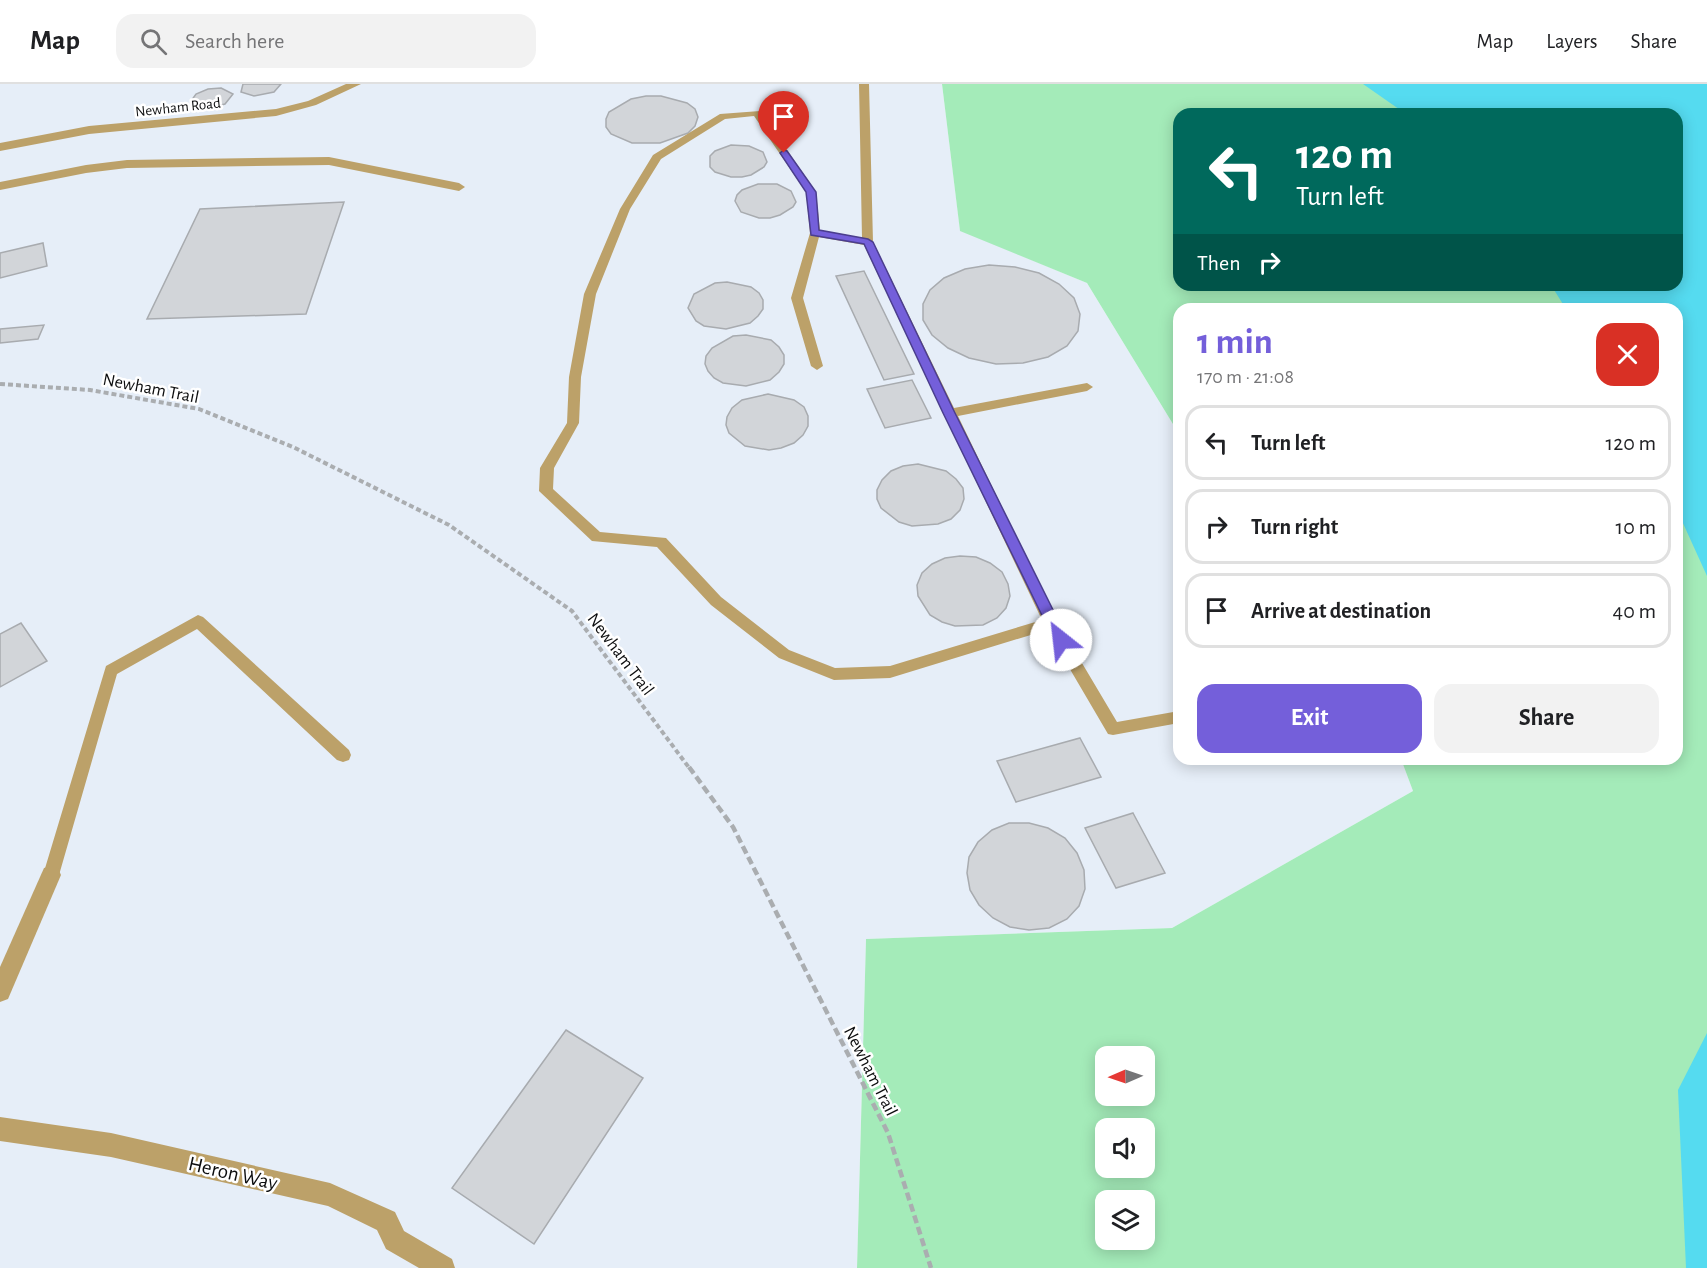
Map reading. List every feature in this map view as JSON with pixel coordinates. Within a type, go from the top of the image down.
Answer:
[{"type":"street","name":"Newham Road","points":[[0,147],[89,130],[276,112],[312,103],[356,84]]},
{"type":"street","points":[[0,186],[86,169],[126,164],[329,161],[459,187]]},
{"type":"street","points":[[0,992],[51,875]]},
{"type":"street","name":"Heron Way","points":[[0,1129],[111,1145],[330,1195],[386,1221],[395,1240],[443,1268]]},
{"type":"lane","points":[[864,84],[868,242],[1051,623],[1113,729],[1173,718]]},
{"type":"lane","points":[[817,366],[796,298],[814,233],[811,192],[758,113],[723,116],[657,157],[625,209],[590,294],[575,377],[573,423],[547,468],[546,491],[597,537],[661,542],[716,601],[784,654],[834,674],[890,672],[1051,623]]},
{"type":"lane","points":[[814,233],[868,242]]},
{"type":"lane","points":[[949,413],[1087,387]]},
{"type":"lane","points":[[51,875],[111,670],[198,621],[343,755]]},
{"type":"path","name":"Newham Trail","points":[[0,384],[90,390],[199,409],[293,447],[449,525],[572,611],[733,827],[888,1133],[931,1268]]},
{"type":"shaded area","points":[[0,84],[942,84],[960,230],[1087,283],[1173,424],[1173,765],[1403,765],[1413,791],[1172,928],[866,939],[857,1268],[0,1268]]},
{"type":"green space","points":[[942,84],[1608,84],[1627,108],[1173,108],[1173,291],[1632,291],[1635,303],[1173,303],[1173,424],[1087,283],[960,231]]},
{"type":"green space","points":[[1683,373],[1707,381],[1707,1268],[857,1268],[866,939],[1172,928],[1413,791],[1403,765],[1683,765]]},
{"type":"water","points":[[1363,84],[1707,84],[1707,576],[1683,523],[1683,303],[1562,303],[1555,291],[1683,291],[1683,108],[1397,108]]},
{"type":"water","points":[[1707,1033],[1707,1268],[1686,1268],[1678,1090]]},
{"type":"building","points":[[243,84],[281,84],[274,92],[254,96],[241,92]]},
{"type":"building","points":[[221,88],[233,94],[225,104],[205,109],[191,104],[196,94],[208,89]]},
{"type":"building","points":[[661,96],[687,103],[695,109],[698,117],[695,126],[688,133],[660,143],[632,143],[611,134],[606,127],[609,112],[631,99]]},
{"type":"building","points":[[731,145],[749,146],[763,152],[767,162],[764,167],[751,175],[742,177],[731,177],[715,172],[710,167],[710,156],[715,151]]},
{"type":"building","points":[[758,184],[777,184],[791,191],[796,202],[793,207],[780,215],[770,218],[759,218],[741,212],[735,201],[737,195],[742,190]]},
{"type":"building","points":[[344,202],[306,314],[147,319],[200,209]]},
{"type":"building","points":[[43,243],[47,266],[0,278],[0,253]]},
{"type":"building","points":[[989,265],[1015,267],[1039,273],[1059,284],[1074,298],[1080,314],[1078,331],[1067,346],[1048,357],[1023,363],[996,364],[969,358],[948,348],[932,335],[923,320],[923,304],[930,290],[944,278],[965,269]]},
{"type":"building","points":[[864,271],[914,374],[884,380],[836,276]]},
{"type":"building","points":[[727,282],[751,287],[759,293],[763,300],[763,309],[758,316],[750,323],[726,329],[704,326],[696,321],[688,308],[694,294],[715,283]]},
{"type":"building","points":[[44,325],[38,339],[0,343],[0,329]]},
{"type":"building","points":[[746,335],[771,340],[779,347],[784,355],[784,364],[779,372],[770,380],[746,386],[723,383],[714,378],[705,364],[706,356],[712,348],[733,336]]},
{"type":"building","points":[[912,380],[931,418],[885,428],[867,389]]},
{"type":"building","points":[[768,394],[794,400],[804,407],[808,416],[808,426],[803,435],[794,443],[781,448],[769,450],[745,446],[729,433],[726,425],[727,417],[732,408],[742,400]]},
{"type":"building","points":[[918,464],[946,471],[963,488],[964,499],[960,510],[951,519],[938,524],[912,526],[899,522],[881,508],[877,499],[877,490],[882,480],[891,471],[903,466]]},
{"type":"building","points":[[976,557],[990,563],[1002,572],[1008,584],[1010,596],[1006,608],[997,618],[983,625],[955,626],[942,622],[930,615],[918,596],[917,585],[922,573],[932,564],[945,558]]},
{"type":"building","points":[[21,623],[47,661],[0,687],[0,634]]},
{"type":"building","points":[[1080,738],[1101,777],[1016,802],[997,761]]},
{"type":"building","points":[[1133,813],[1165,873],[1116,888],[1085,828]]},
{"type":"building","points":[[1009,823],[1029,823],[1048,828],[1065,838],[1077,853],[1084,870],[1085,889],[1079,906],[1067,919],[1049,928],[1029,930],[1010,927],[993,918],[979,905],[970,890],[967,873],[969,857],[978,842],[992,830]]},
{"type":"building","points":[[566,1030],[643,1078],[534,1244],[452,1188]]},
{"type":"route","points":[[784,153],[811,192],[814,233],[868,242],[1061,640]]}]
